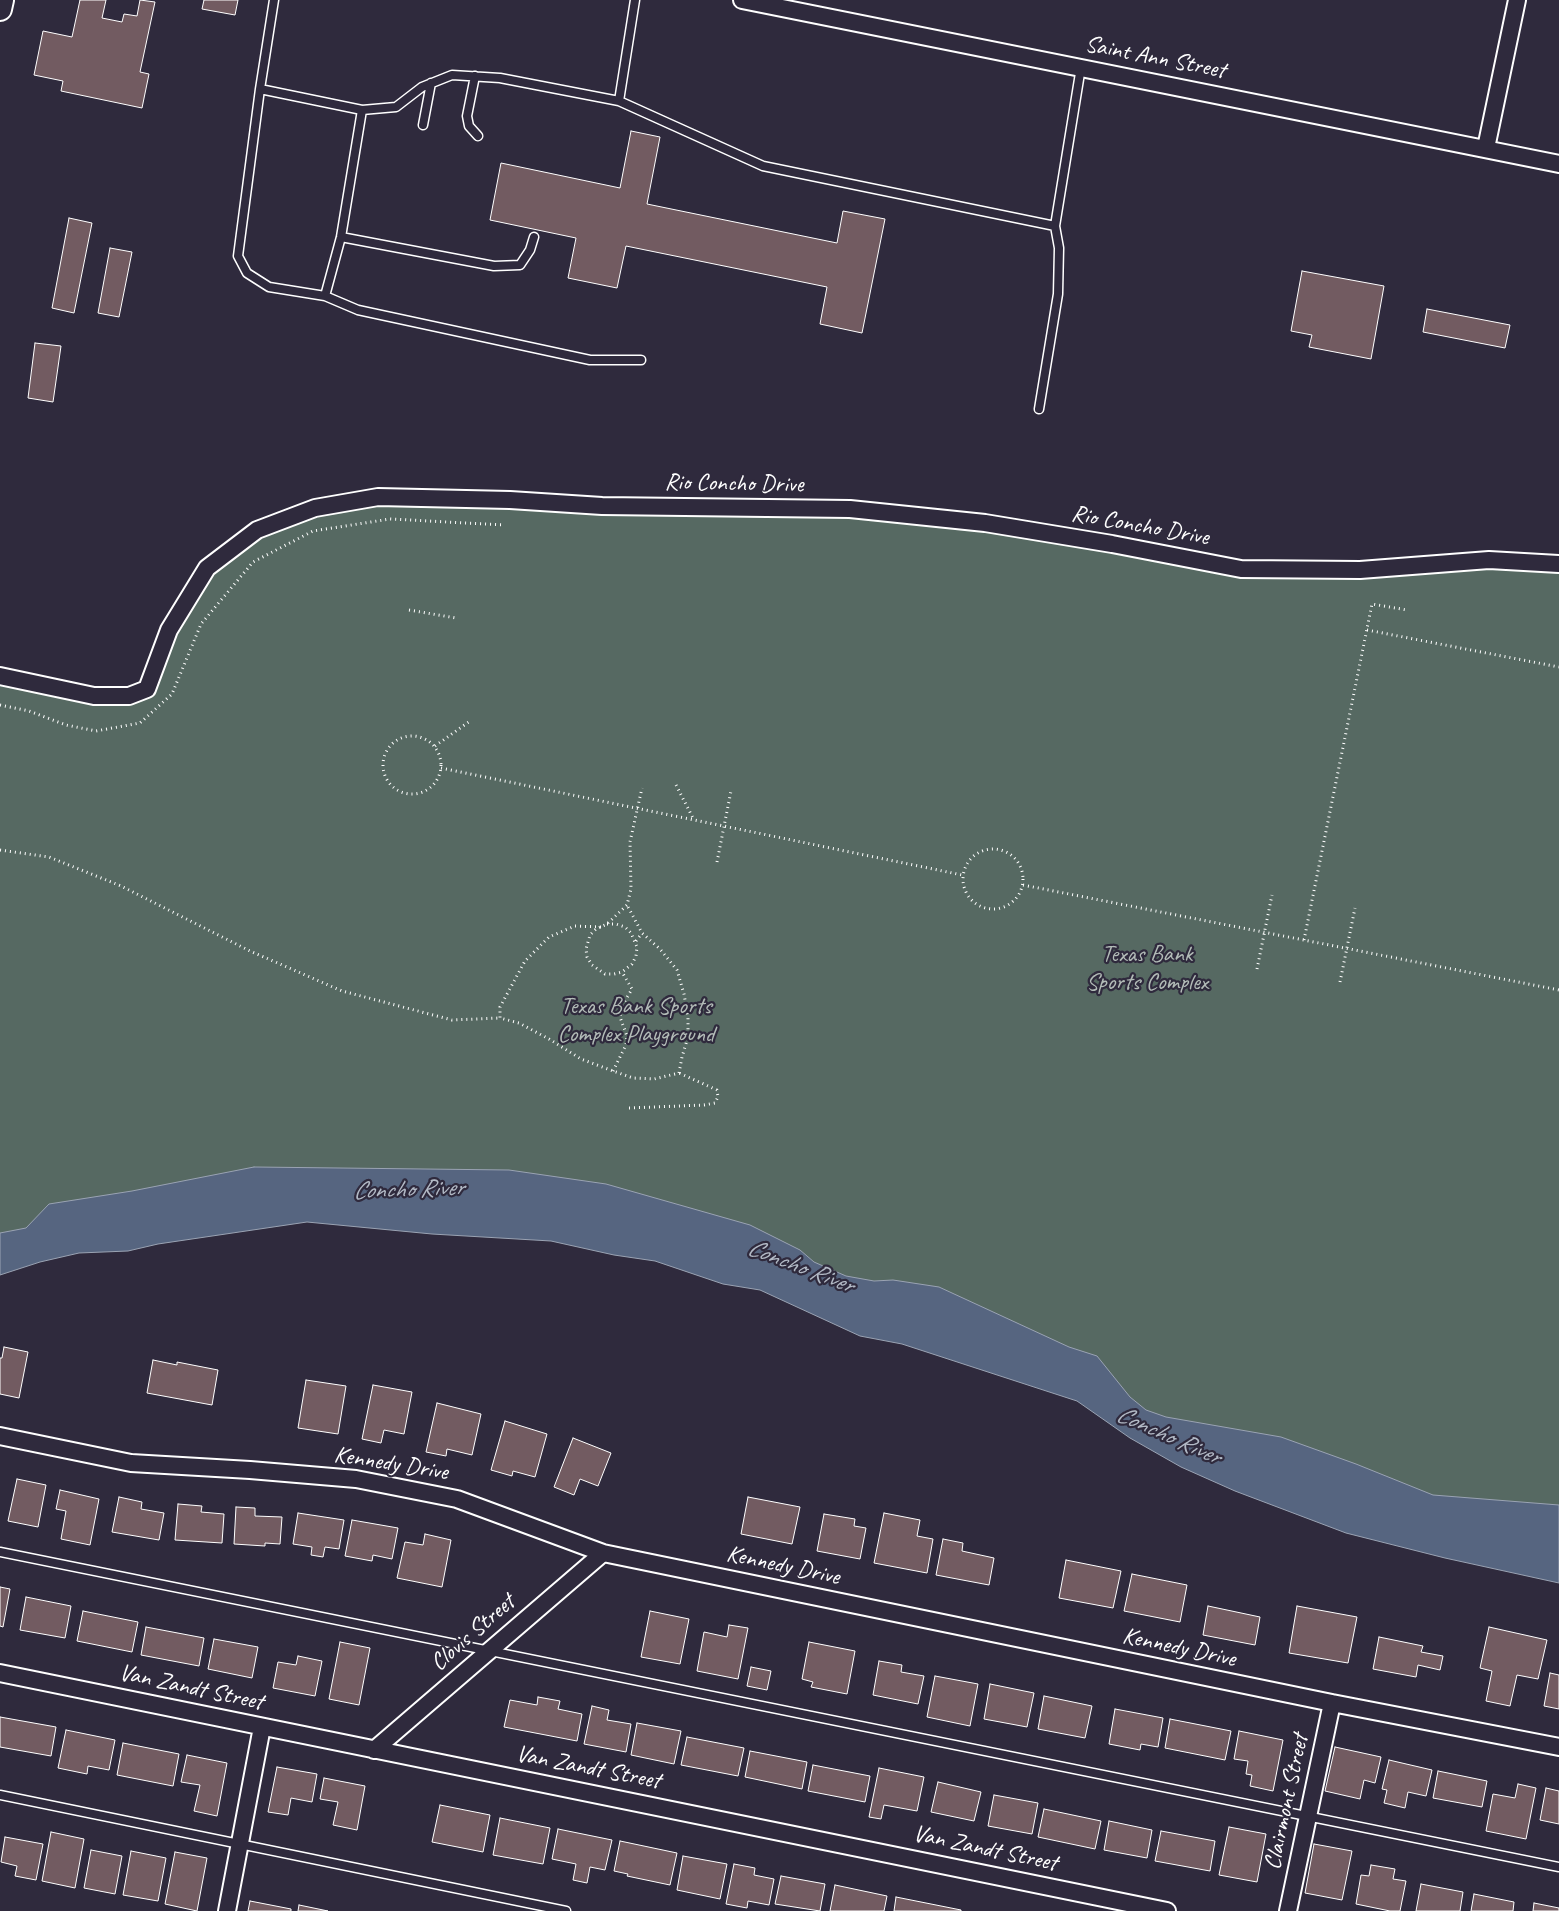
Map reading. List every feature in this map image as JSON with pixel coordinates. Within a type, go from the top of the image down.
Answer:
[{"type":"main road","points":[[0,9],[2,0]]},
{"type":"street","name":"Saint Ann Street","points":[[742,0],[1559,164]]},
{"type":"street","points":[[1486,148],[1517,0]]},
{"type":"street","name":"Rio Concho Drive","points":[[0,676],[94,696],[129,696],[147,689],[169,630],[207,568],[257,530],[315,508],[378,497],[510,500],[602,506],[850,509],[985,523],[1112,544],[1242,569],[1360,570],[1489,560],[1559,564]]},
{"type":"street","name":"Kennedy Drive","points":[[0,1436],[131,1463],[356,1479],[439,1495],[457,1499],[603,1553],[1332,1704],[1559,1748]]},
{"type":"street","name":"Clovis Street","points":[[374,1750],[603,1553]]},
{"type":"street","name":"Van Zandt Street","points":[[0,1674],[1167,1911]]},
{"type":"street","name":"Clairmont Street","points":[[1288,1911],[1332,1704]]},
{"type":"street","points":[[226,1911],[262,1727]]},
{"type":"lane","points":[[274,0],[238,256],[247,273],[269,287],[325,296],[358,310],[590,360],[641,360]]},
{"type":"lane","points":[[619,101],[635,0]]},
{"type":"lane","points":[[1039,409],[1058,294],[1059,248],[1055,226],[1080,67]]},
{"type":"lane","points":[[260,89],[362,110],[396,107],[422,87],[452,75],[500,78],[619,101],[763,166],[1055,226]]},
{"type":"lane","points":[[475,76],[467,116],[469,126],[478,136]]},
{"type":"lane","points":[[423,125],[431,83]]},
{"type":"lane","points":[[325,296],[341,236],[362,110]]},
{"type":"lane","points":[[341,236],[494,266],[520,265],[530,250],[534,237]]},
{"type":"lane","points":[[0,1552],[1559,1867]]},
{"type":"lane","points":[[0,1795],[566,1911]]},
{"type":"path","points":[[0,704],[29,711],[66,725],[96,731],[140,723],[172,694],[201,624],[253,562],[313,531],[380,520],[505,525]]},
{"type":"path","points":[[1304,940],[1372,604],[1407,610]]},
{"type":"path","points":[[409,610],[456,618]]},
{"type":"path","points":[[1367,630],[1559,667]]},
{"type":"path","points":[[435,746],[470,722]]},
{"type":"path","points":[[412,735],[422,737],[435,746],[441,758],[441,768],[439,777],[425,792],[415,794],[402,793],[393,788],[386,780],[383,770],[384,754],[397,739],[412,735]]},
{"type":"path","points":[[441,768],[962,875]]},
{"type":"path","points":[[676,785],[694,820]]},
{"type":"path","points":[[607,924],[625,927],[636,941],[636,956],[632,964],[622,972],[614,974],[605,974],[592,965],[587,957],[586,949],[588,940],[596,929],[607,924],[627,905],[631,889],[630,842],[642,788]]},
{"type":"path","points":[[717,862],[731,791]]},
{"type":"path","points":[[991,848],[1002,849],[1012,854],[1019,862],[1023,872],[1023,885],[1021,893],[1014,901],[999,909],[988,909],[978,905],[970,898],[964,889],[962,875],[965,865],[972,856],[981,850],[991,848]]},
{"type":"path","points":[[0,850],[49,856],[122,886],[250,951],[342,991],[452,1020],[500,1018],[519,1024],[549,1039],[581,1059],[613,1072],[633,1078],[654,1078],[679,1073],[717,1090],[718,1097],[715,1103],[629,1108]]},
{"type":"path","points":[[1023,885],[1559,990]]},
{"type":"path","points":[[1257,969],[1272,895]]},
{"type":"path","points":[[627,905],[642,933],[660,949],[676,970],[684,994],[688,1017],[688,1037],[679,1073]]},
{"type":"path","points":[[1340,982],[1355,908]]},
{"type":"path","points":[[500,1018],[500,1007],[525,961],[549,937],[576,926],[601,927]]},
{"type":"path","points":[[636,941],[642,933]]},
{"type":"path","points":[[613,1072],[626,1045],[627,1036],[620,1017],[622,1006],[632,989],[622,972]]},
{"type":"green space","name":"Texas Bank Sports Complex","points":[[378,497],[850,509],[1241,569],[1559,564],[1559,1554],[1350,1515],[598,1195],[0,1236],[0,676],[94,696],[147,689],[207,568],[257,530]]},
{"type":"water","name":"Concho River","points":[[254,1167],[509,1170],[606,1184],[750,1225],[800,1250],[814,1262],[846,1276],[874,1281],[893,1280],[939,1287],[1069,1347],[1097,1356],[1130,1397],[1146,1410],[1166,1417],[1281,1437],[1356,1464],[1433,1495],[1559,1505],[1559,1583],[1445,1558],[1346,1533],[1235,1491],[1181,1467],[1130,1438],[1077,1401],[902,1344],[860,1336],[760,1290],[723,1284],[655,1261],[614,1255],[551,1241],[432,1234],[307,1222],[158,1244],[128,1251],[79,1253],[40,1262],[0,1275],[0,1233],[26,1228],[49,1204],[132,1191]]},
{"type":"building","points":[[80,0],[106,0],[102,18],[122,22],[124,14],[137,16],[140,0],[155,2],[140,72],[149,74],[142,108],[61,91],[63,81],[34,75],[43,31],[72,37]]},
{"type":"building","points":[[204,0],[238,0],[235,15],[202,9]]},
{"type":"building","points":[[631,131],[660,137],[647,204],[837,243],[843,211],[885,219],[862,333],[820,324],[827,287],[626,246],[617,288],[568,278],[576,238],[490,220],[501,163],[620,188]]},
{"type":"building","points":[[69,218],[92,223],[74,313],[52,308]]},
{"type":"building","points":[[110,248],[132,252],[119,317],[98,313]]},
{"type":"building","points":[[1302,271],[1384,286],[1371,359],[1309,347],[1312,335],[1291,331]]},
{"type":"building","points":[[1427,309],[1510,325],[1505,348],[1423,332]]},
{"type":"building","points":[[35,343],[61,346],[53,402],[28,398]]},
{"type":"building","points":[[4,1347],[28,1352],[19,1398],[0,1394],[0,1358],[2,1358]]},
{"type":"building","points":[[153,1360],[177,1365],[177,1362],[218,1370],[212,1405],[147,1393]]},
{"type":"building","points":[[306,1380],[346,1386],[338,1434],[298,1428]]},
{"type":"building","points":[[373,1385],[412,1392],[404,1434],[384,1430],[381,1443],[362,1439]]},
{"type":"building","points":[[437,1403],[481,1414],[472,1455],[447,1449],[446,1456],[426,1452]]},
{"type":"building","points":[[505,1421],[547,1434],[535,1477],[513,1471],[512,1476],[491,1470]]},
{"type":"building","points":[[573,1438],[611,1453],[598,1486],[580,1479],[574,1495],[554,1487]]},
{"type":"building","points":[[17,1479],[46,1485],[38,1527],[8,1521]]},
{"type":"building","points":[[60,1490],[99,1499],[90,1545],[61,1539],[66,1511],[56,1509]]},
{"type":"building","points":[[119,1497],[142,1502],[141,1509],[164,1513],[159,1540],[112,1532]]},
{"type":"building","points":[[748,1497],[800,1507],[792,1544],[741,1534]]},
{"type":"building","points":[[178,1504],[202,1506],[201,1512],[224,1514],[222,1543],[175,1540]]},
{"type":"building","points":[[236,1507],[255,1508],[255,1516],[282,1517],[280,1544],[265,1543],[265,1546],[234,1544]]},
{"type":"building","points":[[298,1513],[344,1520],[339,1549],[325,1547],[323,1557],[311,1555],[312,1547],[293,1544]]},
{"type":"building","points":[[884,1513],[920,1520],[917,1536],[933,1539],[927,1573],[874,1563]]},
{"type":"building","points":[[824,1514],[855,1519],[854,1526],[866,1528],[860,1559],[817,1551]]},
{"type":"building","points":[[352,1520],[398,1528],[392,1559],[373,1555],[372,1561],[345,1556]]},
{"type":"building","points":[[425,1534],[451,1540],[442,1587],[397,1578],[405,1542],[423,1545]]},
{"type":"building","points":[[943,1539],[963,1543],[962,1551],[994,1558],[989,1585],[936,1575]]},
{"type":"building","points":[[1066,1560],[1121,1571],[1113,1608],[1059,1598]]},
{"type":"building","points":[[1132,1574],[1187,1585],[1180,1622],[1124,1611]]},
{"type":"building","points":[[0,1587],[10,1589],[3,1627],[0,1626]]},
{"type":"building","points":[[26,1597],[71,1606],[65,1638],[20,1630]]},
{"type":"building","points":[[1208,1606],[1260,1617],[1255,1645],[1203,1635]]},
{"type":"building","points":[[1297,1606],[1357,1617],[1348,1663],[1289,1653]]},
{"type":"building","points":[[83,1611],[138,1622],[132,1652],[77,1641]]},
{"type":"building","points":[[650,1611],[689,1619],[680,1664],[641,1657]]},
{"type":"building","points":[[729,1625],[748,1628],[738,1679],[697,1671],[704,1632],[727,1637]]},
{"type":"building","points":[[146,1627],[204,1638],[199,1666],[141,1655]]},
{"type":"building","points":[[1489,1627],[1547,1640],[1538,1679],[1517,1675],[1510,1706],[1486,1701],[1492,1671],[1480,1668]]},
{"type":"building","points":[[1379,1637],[1423,1646],[1421,1652],[1443,1656],[1440,1670],[1418,1665],[1416,1677],[1373,1669]]},
{"type":"building","points":[[214,1639],[258,1647],[252,1678],[208,1669]]},
{"type":"building","points":[[340,1642],[370,1648],[359,1705],[329,1699]]},
{"type":"building","points":[[809,1642],[855,1651],[847,1694],[811,1687],[813,1682],[802,1679]]},
{"type":"building","points":[[298,1656],[322,1661],[315,1696],[273,1688],[278,1662],[296,1665]]},
{"type":"building","points":[[879,1661],[902,1665],[901,1672],[924,1676],[918,1704],[873,1695]]},
{"type":"building","points":[[751,1667],[771,1671],[767,1690],[747,1686]]},
{"type":"building","points":[[1550,1673],[1559,1675],[1559,1709],[1544,1706]]},
{"type":"building","points":[[935,1676],[978,1684],[970,1726],[927,1717]]},
{"type":"building","points":[[990,1684],[1034,1693],[1027,1727],[984,1719]]},
{"type":"building","points":[[1044,1696],[1092,1706],[1085,1738],[1038,1729]]},
{"type":"building","points":[[538,1697],[560,1701],[558,1709],[582,1714],[577,1741],[504,1727],[510,1700],[537,1705]]},
{"type":"building","points":[[592,1706],[609,1710],[607,1720],[631,1724],[626,1752],[584,1744]]},
{"type":"building","points":[[1115,1709],[1163,1718],[1158,1747],[1141,1744],[1140,1750],[1109,1744]]},
{"type":"building","points":[[0,1717],[56,1727],[51,1756],[0,1747]]},
{"type":"building","points":[[1170,1719],[1231,1731],[1225,1760],[1165,1748]]},
{"type":"building","points":[[637,1723],[681,1731],[674,1764],[631,1755]]},
{"type":"building","points":[[66,1730],[115,1740],[109,1770],[88,1766],[87,1774],[58,1768]]},
{"type":"building","points":[[1239,1731],[1283,1740],[1273,1791],[1250,1786],[1252,1775],[1246,1774],[1248,1761],[1234,1759]]},
{"type":"building","points":[[687,1737],[744,1748],[738,1776],[681,1765]]},
{"type":"building","points":[[123,1743],[179,1754],[173,1786],[117,1775]]},
{"type":"building","points":[[1335,1747],[1381,1757],[1375,1783],[1364,1780],[1360,1799],[1325,1791]]},
{"type":"building","points":[[750,1751],[807,1762],[802,1789],[745,1777]]},
{"type":"building","points":[[187,1755],[227,1763],[217,1816],[194,1811],[200,1785],[181,1782]]},
{"type":"building","points":[[1389,1760],[1432,1770],[1426,1796],[1408,1792],[1405,1808],[1384,1803],[1387,1790],[1382,1789]]},
{"type":"building","points":[[813,1765],[870,1776],[865,1802],[808,1791]]},
{"type":"building","points":[[277,1767],[317,1774],[312,1802],[291,1798],[288,1815],[268,1812]]},
{"type":"building","points":[[879,1768],[924,1777],[917,1811],[884,1805],[881,1819],[869,1817]]},
{"type":"building","points":[[1438,1771],[1487,1781],[1482,1807],[1433,1798]]},
{"type":"building","points":[[324,1778],[365,1786],[357,1830],[333,1825],[338,1802],[320,1799]]},
{"type":"building","points":[[938,1782],[981,1792],[974,1821],[931,1812]]},
{"type":"building","points":[[1518,1784],[1536,1788],[1526,1839],[1486,1831],[1493,1794],[1515,1798]]},
{"type":"building","points":[[1546,1788],[1559,1791],[1559,1824],[1540,1820]]},
{"type":"building","points":[[994,1795],[1038,1803],[1032,1834],[988,1826]]},
{"type":"building","points":[[440,1805],[490,1815],[483,1852],[432,1842]]},
{"type":"building","points":[[1044,1809],[1101,1821],[1095,1849],[1038,1837]]},
{"type":"building","points":[[500,1818],[550,1828],[543,1864],[493,1855]]},
{"type":"building","points":[[1109,1821],[1152,1830],[1147,1858],[1104,1850]]},
{"type":"building","points":[[1229,1827],[1266,1834],[1257,1882],[1219,1875]]},
{"type":"building","points":[[558,1829],[612,1840],[605,1870],[590,1867],[587,1883],[573,1880],[576,1864],[552,1859]]},
{"type":"building","points":[[1161,1831],[1215,1841],[1210,1871],[1155,1861]]},
{"type":"building","points":[[51,1832],[84,1839],[75,1888],[42,1881]]},
{"type":"building","points":[[5,1837],[43,1844],[36,1880],[15,1876],[17,1866],[1,1862]]},
{"type":"building","points":[[620,1841],[677,1853],[670,1885],[627,1876],[628,1874],[614,1871]]},
{"type":"building","points":[[1314,1844],[1352,1851],[1342,1900],[1305,1893]]},
{"type":"building","points":[[91,1850],[122,1856],[115,1894],[84,1888]]},
{"type":"building","points":[[131,1851],[166,1858],[158,1901],[123,1895]]},
{"type":"building","points":[[175,1852],[207,1858],[197,1911],[165,1904]]},
{"type":"building","points":[[683,1856],[727,1864],[720,1899],[677,1890]]},
{"type":"building","points":[[734,1864],[755,1868],[754,1875],[774,1879],[769,1905],[748,1901],[747,1908],[726,1904]]},
{"type":"building","points":[[1371,1865],[1395,1869],[1393,1879],[1406,1881],[1400,1911],[1390,1911],[1356,1904],[1361,1875],[1369,1876]]},
{"type":"building","points":[[781,1876],[825,1884],[820,1911],[775,1904]]},
{"type":"building","points":[[1421,1884],[1463,1892],[1460,1911],[1416,1911]]},
{"type":"building","points":[[835,1885],[887,1896],[884,1911],[830,1911]]},
{"type":"building","points":[[1474,1894],[1514,1902],[1513,1911],[1471,1911]]},
{"type":"building","points":[[896,1897],[961,1910],[961,1911],[894,1911]]},
{"type":"building","points":[[250,1901],[291,1909],[291,1911],[248,1911]]},
{"type":"building","points":[[1534,1903],[1559,1908],[1559,1911],[1533,1911]]},
{"type":"building","points":[[299,1905],[328,1911],[298,1911]]},
{"type":"park label","name":"Texas Bank Sports Complex Playground","points":[[636,1021]]}]
